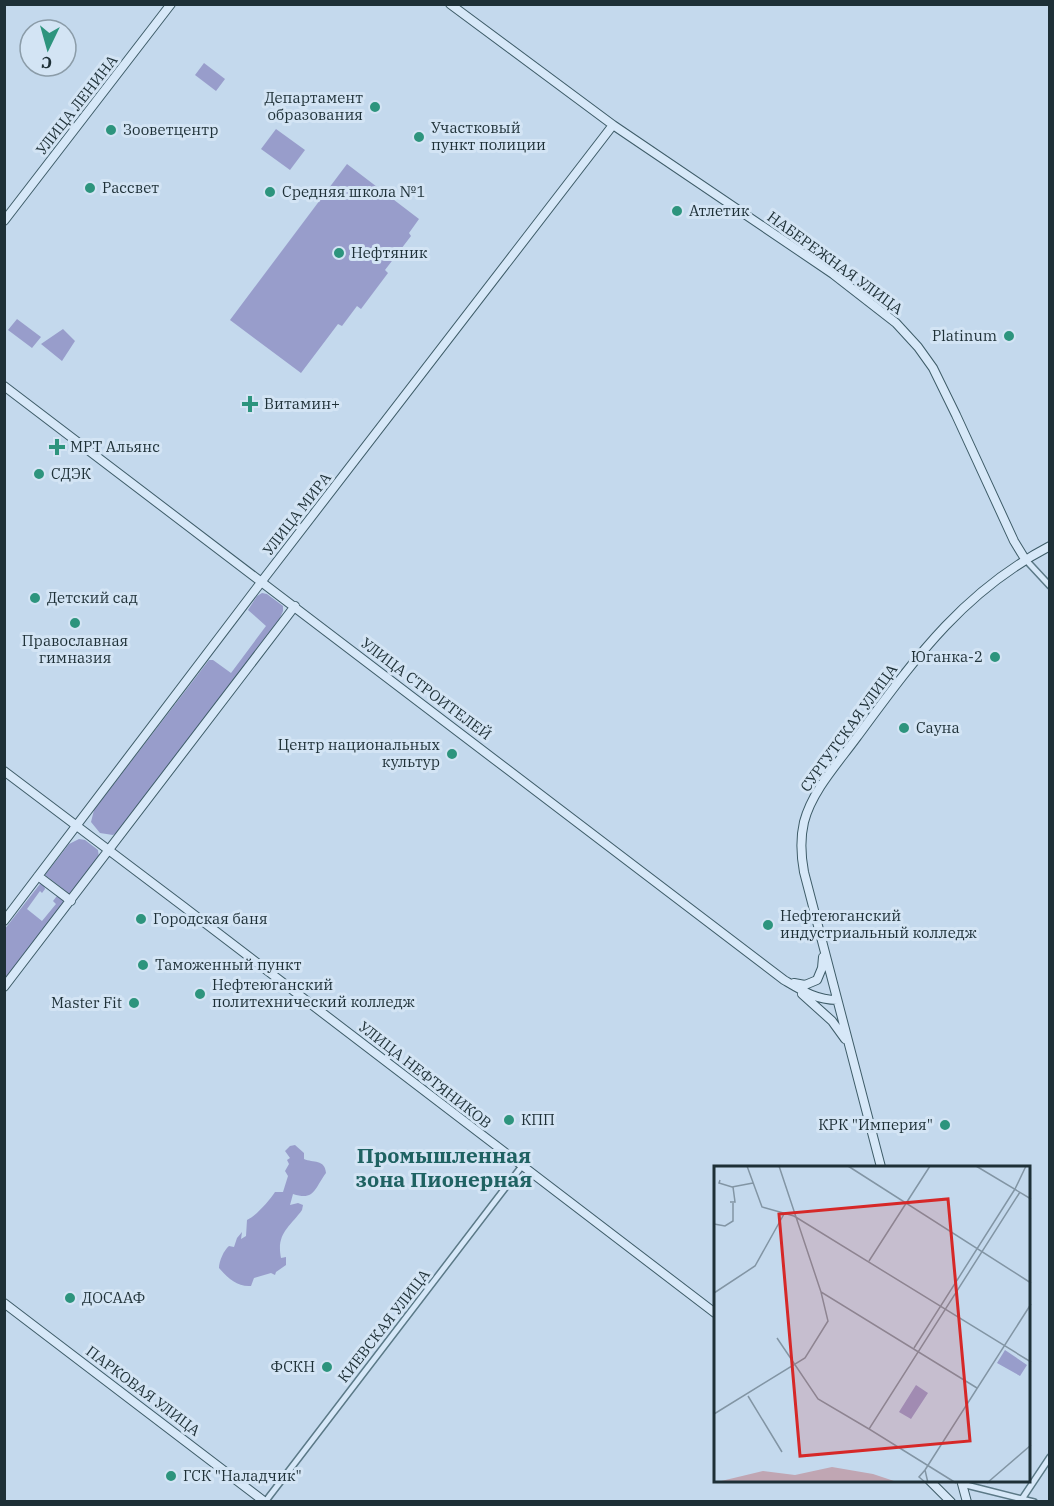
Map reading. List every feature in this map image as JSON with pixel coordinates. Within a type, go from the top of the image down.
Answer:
[{"type":"main road","name":"УЛИЦА ЛЕНИНА","points":[[4,221],[171,4]]},
{"type":"main road","name":"НАБЕРЕЖНАЯ УЛИЦА","points":[[450,4],[613,125],[833,274],[872,303],[904,331],[918,347],[934,372],[1014,541],[1025,559]]},
{"type":"main road","name":"УЛИЦА МИРА","points":[[4,921],[613,125]]},
{"type":"main road","name":"УЛИЦА СТРОИТЕЛЕЙ","points":[[4,386],[784,980],[811,995],[837,1000]]},
{"type":"main road","name":"СУРГУТСКАЯ УЛИЦА","points":[[881,1166],[804,872],[801,854],[804,823],[812,803],[836,766],[899,680],[937,634],[982,590],[1025,559],[1050,546]]},
{"type":"main road","points":[[4,987],[295,606]]},
{"type":"main road","name":"УЛИЦА НЕФТЯНИКОВ","points":[[4,771],[714,1312]]},
{"type":"main road","points":[[38,876],[70,901]]},
{"type":"main road","points":[[784,980],[805,985],[818,980],[822,968],[823,948]]},
{"type":"main road","points":[[784,980],[832,1022],[849,1046]]},
{"type":"main road","name":"ПАРКОВАЯ УЛИЦА","points":[[4,1303],[265,1502]]},
{"type":"main road","points":[[931,1482],[951,1502]]},
{"type":"main road","points":[[959,1482],[966,1502]]},
{"type":"street","points":[[1025,559],[1050,586]]},
{"type":"street","name":"КИЕВСКАЯ УЛИЦА","points":[[265,1502],[522,1166]]},
{"type":"street","points":[[1022,1499],[1050,1457]]},
{"type":"street","points":[[959,1482],[1034,1502]]},
{"type":"shaded area","points":[[204,63],[225,79],[216,91],[195,75]]},
{"type":"shaded area","points":[[276,129],[305,150],[290,170],[261,149]]},
{"type":"shaded area","name":"Нефтяник","points":[[347,164],[419,219],[409,233],[411,236],[385,270],[388,273],[361,309],[357,306],[342,326],[338,324],[301,373],[230,320]]},
{"type":"shaded area","points":[[17,319],[41,337],[32,348],[8,330]]},
{"type":"shaded area","points":[[63,329],[75,341],[62,361],[41,344]]},
{"type":"shaded area","points":[[262,593],[283,606],[280,618],[118,832],[113,835],[100,833],[91,822],[94,810],[209,660],[213,660],[231,673],[266,626],[248,610],[257,596]]},
{"type":"shaded area","points":[[79,839],[85,840],[98,850],[99,858],[71,895],[45,875],[69,844]]},
{"type":"shaded area","points":[[40,884],[44,885],[45,889],[42,893],[40,891],[27,909],[42,921],[56,904],[53,901],[57,896],[63,899],[63,905],[5,981],[4,930]]},
{"type":"shaded area","points":[[295,1145],[304,1153],[304,1159],[321,1163],[326,1173],[310,1195],[293,1194],[290,1205],[298,1203],[303,1205],[280,1242],[281,1258],[286,1257],[286,1265],[275,1275],[271,1273],[254,1278],[251,1286],[237,1283],[219,1268],[222,1256],[229,1246],[234,1247],[242,1232],[241,1239],[246,1236],[247,1220],[262,1208],[275,1192],[283,1192],[288,1176],[285,1171],[289,1164],[287,1160],[290,1158],[285,1151]]},
{"type":"place","name":"Департамент образования","points":[[375,107]]},
{"type":"place","name":"Зооветцентр","points":[[111,130]]},
{"type":"place","name":"Участковый пункт полиции","points":[[419,137]]},
{"type":"place","name":"Рассвет","points":[[90,188]]},
{"type":"place","name":"Средняя школа №1","points":[[270,192]]},
{"type":"place","name":"Атлетик","points":[[677,211]]},
{"type":"place","name":"Нефтяник","points":[[339,253]]},
{"type":"place","name":"Platinum","points":[[1009,336]]},
{"type":"place","name":"Витамин+","points":[[250,404]]},
{"type":"place","name":"МРТ Альянс","points":[[57,447]]},
{"type":"place","name":"СДЭК","points":[[39,474]]},
{"type":"place","name":"Детский сад","points":[[35,598]]},
{"type":"place","name":"Православная гимназия","points":[[75,623]]},
{"type":"place","name":"Юганка-2","points":[[995,657]]},
{"type":"place","name":"Сауна","points":[[904,728]]},
{"type":"place","name":"Центр национальных культур","points":[[452,754]]},
{"type":"place","name":"Городская баня","points":[[141,919]]},
{"type":"place","name":"Нефтеюганский индустриальный колледж","points":[[768,925]]},
{"type":"place","name":"Таможенный пункт","points":[[143,965]]},
{"type":"place","name":"Нефтеюганский политехнический колледж","points":[[200,994]]},
{"type":"place","name":"Master Fit","points":[[134,1003]]},
{"type":"place","name":"КПП","points":[[509,1120]]},
{"type":"place","name":"КРК \"Империя\"","points":[[945,1125]]},
{"type":"place","name":"ДОСААФ","points":[[70,1298]]},
{"type":"place","name":"ФСКН","points":[[327,1367]]},
{"type":"place","name":"ГСК \"Наладчик\"","points":[[171,1476]]},
{"type":"district","name":"Промышленная зона Пионерная","points":[[444,1168]]}]
